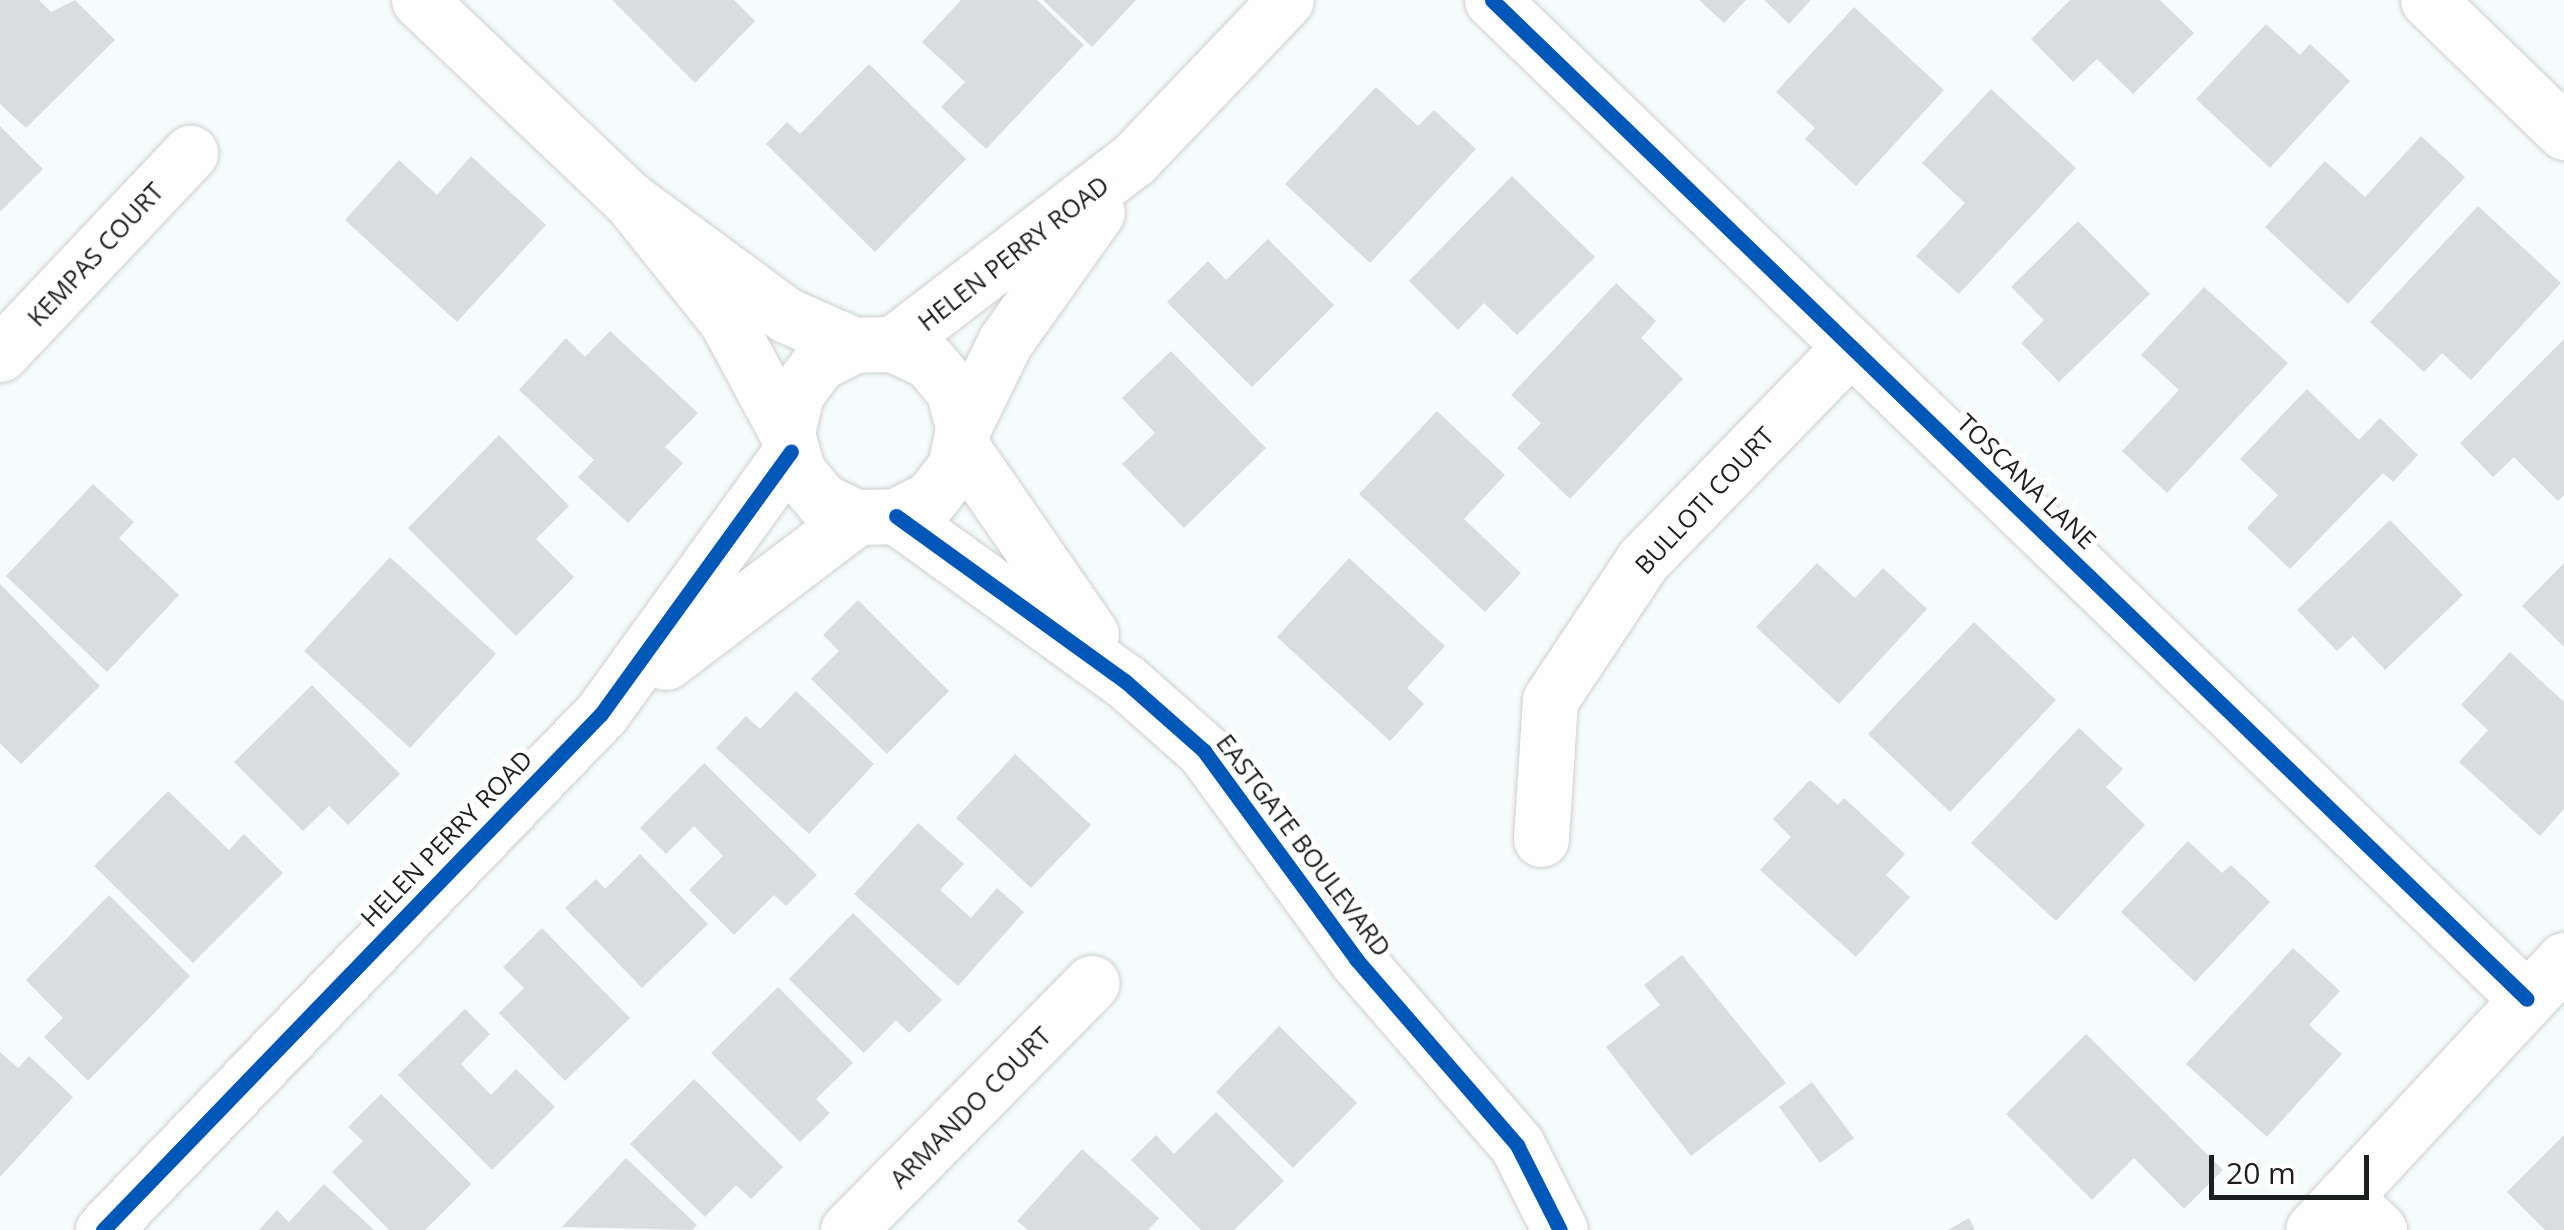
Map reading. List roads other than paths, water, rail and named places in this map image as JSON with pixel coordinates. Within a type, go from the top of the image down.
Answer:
[{"type":"street","points":[[419,0],[630,200],[786,315],[929,360],[954,391],[961,437],[955,467],[931,498],[877,517],[822,500],[797,470],[789,442],[726,320],[630,200]]},
{"type":"street","name":"HELEN PERRY ROAD","points":[[961,437],[1006,342],[1133,160],[1286,0]]},
{"type":"street","name":"TOSCANA LANE","points":[[1492,0],[1851,346],[2546,980]]},
{"type":"street","points":[[2428,0],[2564,132]]},
{"type":"street","name":"KEMPAS COURT","points":[[0,354],[190,152]]},
{"type":"street","name":"HELEN PERRY ROAD","points":[[873,345],[1133,160]]},
{"type":"street","points":[[789,442],[796,394],[818,363],[873,345]]},
{"type":"street","name":"BULLOTI COURT","points":[[1541,839],[1550,700],[1643,560],[1851,346]]},
{"type":"street","name":"EASTGATE BOULEVARD","points":[[961,437],[1126,680]]},
{"type":"street","name":"HELEN PERRY ROAD","points":[[102,1230],[601,714],[789,442]]},
{"type":"street","name":"HELEN PERRY ROAD","points":[[601,714],[877,517]]},
{"type":"street","name":"EASTGATE BOULEVARD","points":[[877,517],[1126,680],[1204,750],[1356,959],[1517,1145],[1560,1230]]},
{"type":"street","points":[[2345,1219],[2546,980]]},
{"type":"street","name":"ARMANDO COURT","points":[[848,1230],[1092,984]]}]
